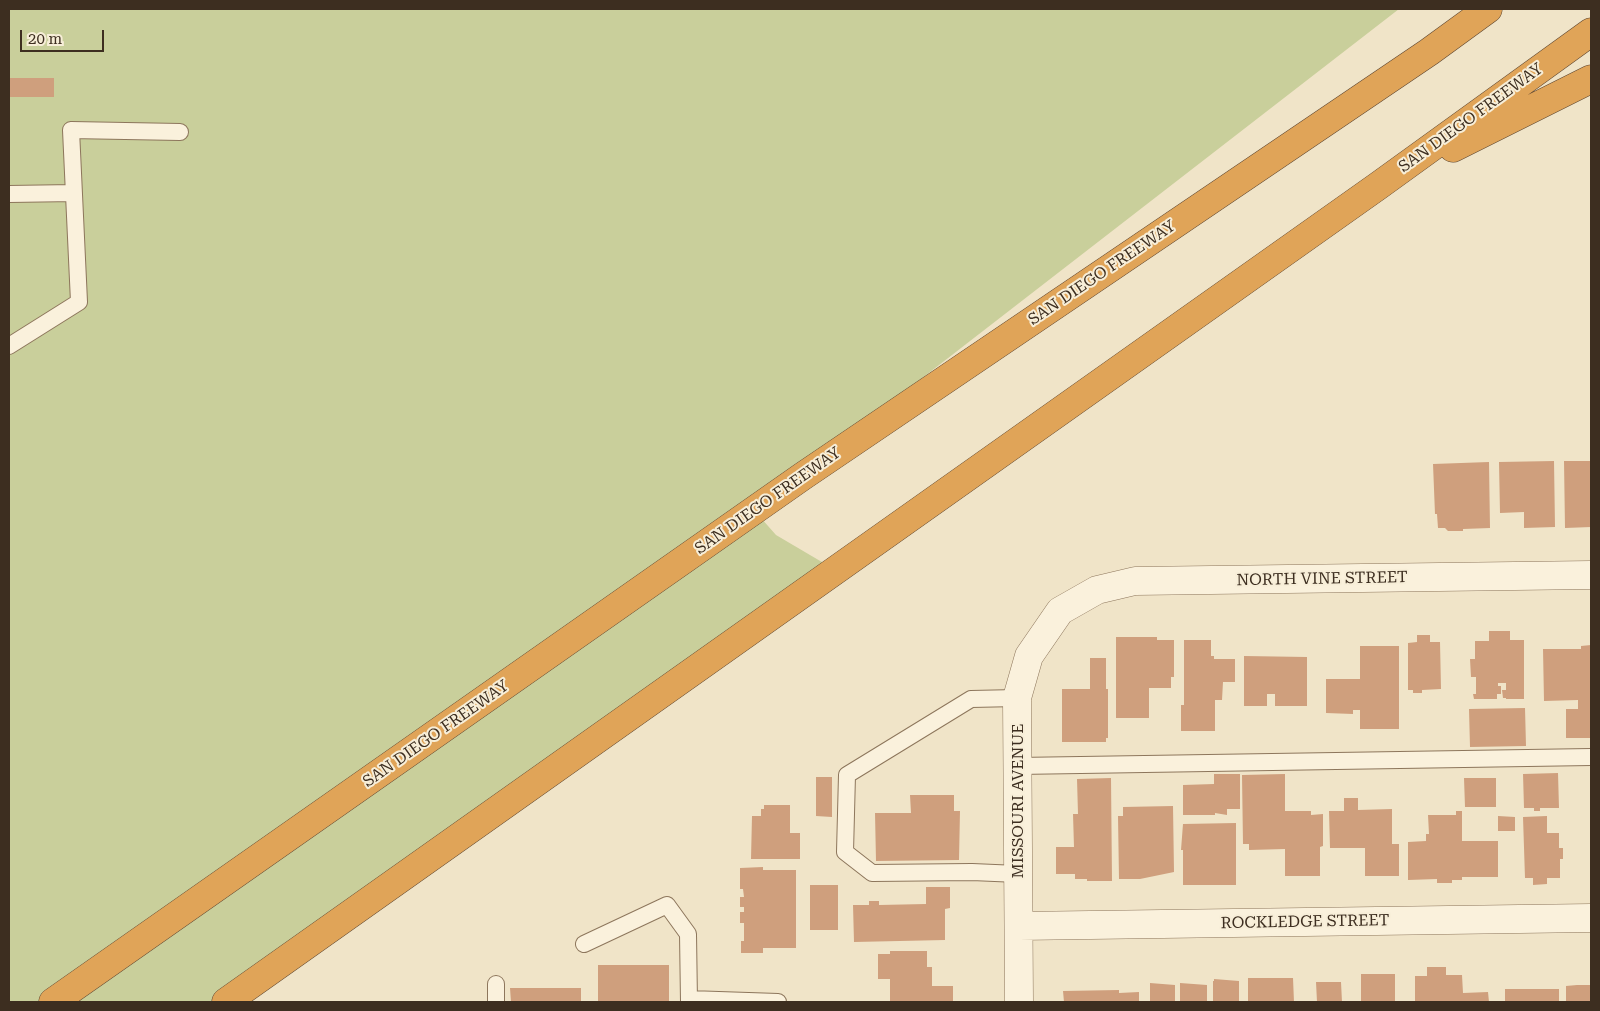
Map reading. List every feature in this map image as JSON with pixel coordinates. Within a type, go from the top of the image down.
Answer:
[{"type":"highway","points":[[1429,52],[1472,9]]},
{"type":"highway","name":"SAN DIEGO FREEWAY","points":[[53,1002],[803,476],[1429,52],[1488,9]]},
{"type":"highway","name":"SAN DIEGO FREEWAY","points":[[226,1002],[1378,186],[1591,32]]},
{"type":"highway","points":[[1378,186],[1591,79]]},
{"type":"street","name":"NORTH VINE STREET","points":[[1060,611],[1097,590],[1134,581],[1591,575]]},
{"type":"street","name":"MISSOURI AVENUE","points":[[1020,1002],[1017,698],[1029,656],[1060,611]]},
{"type":"street","name":"ROCKLEDGE STREET","points":[[1019,926],[1591,918]]},
{"type":"lane","points":[[9,346],[78,302],[71,130],[180,132]]},
{"type":"lane","points":[[9,194],[74,193]]},
{"type":"lane","points":[[1017,698],[971,699],[847,774],[845,852],[872,873],[972,872],[1018,874]]},
{"type":"lane","points":[[1017,766],[1591,757]]},
{"type":"lane","points":[[584,944],[667,905],[688,934],[689,1001],[778,1002]]},
{"type":"lane","points":[[496,984],[496,1002]]},
{"type":"green space","points":[[9,9],[1399,9],[753,509],[776,535],[827,565],[236,1002],[9,1002]]},
{"type":"building","points":[[9,78],[54,78],[54,97],[9,97]]},
{"type":"building","points":[[1554,461],[1555,527],[1524,528],[1524,512],[1500,513],[1499,462]]},
{"type":"building","points":[[1564,461],[1591,461],[1591,527],[1565,528]]},
{"type":"building","points":[[1489,462],[1490,528],[1448,531],[1445,528],[1438,528],[1437,514],[1435,514],[1433,464]]},
{"type":"building","points":[[1489,631],[1510,631],[1510,640],[1524,640],[1524,699],[1503,698],[1502,690],[1506,690],[1506,683],[1498,683],[1498,686],[1501,686],[1501,694],[1497,694],[1497,699],[1474,699],[1473,694],[1476,694],[1476,677],[1471,677],[1470,659],[1475,659],[1475,641],[1489,641]]},
{"type":"building","points":[[1417,635],[1430,635],[1430,642],[1440,642],[1441,689],[1422,690],[1422,693],[1413,693],[1413,690],[1408,690],[1408,643],[1417,642]]},
{"type":"building","points":[[1116,637],[1157,637],[1157,640],[1174,640],[1174,677],[1171,677],[1171,688],[1149,688],[1149,718],[1116,718]]},
{"type":"building","points":[[1184,640],[1211,640],[1211,656],[1214,656],[1214,659],[1235,659],[1235,682],[1223,682],[1222,700],[1215,700],[1215,731],[1181,731],[1181,705],[1184,705]]},
{"type":"building","points":[[1591,645],[1591,738],[1566,738],[1566,709],[1578,709],[1578,700],[1544,701],[1543,649],[1581,649],[1581,646]]},
{"type":"building","points":[[1360,646],[1399,646],[1399,729],[1360,729],[1360,710],[1353,710],[1353,714],[1326,713],[1326,679],[1360,679]]},
{"type":"building","points":[[1244,656],[1307,657],[1307,706],[1275,706],[1275,694],[1267,694],[1267,706],[1244,706]]},
{"type":"building","points":[[1090,658],[1106,658],[1108,738],[1106,738],[1106,742],[1062,742],[1062,689],[1090,689]]},
{"type":"building","points":[[1525,708],[1526,746],[1470,747],[1469,709]]},
{"type":"building","points":[[1558,773],[1559,808],[1540,808],[1540,811],[1534,811],[1534,808],[1524,808],[1523,774]]},
{"type":"building","points":[[1214,774],[1240,774],[1240,809],[1227,809],[1227,815],[1215,813],[1215,815],[1183,815],[1183,785],[1214,784]]},
{"type":"building","points":[[1285,774],[1285,811],[1311,811],[1311,815],[1323,814],[1323,846],[1320,847],[1320,876],[1285,876],[1285,849],[1249,850],[1249,844],[1243,844],[1242,775]]},
{"type":"building","points":[[816,777],[832,777],[832,817],[816,816]]},
{"type":"building","points":[[1111,778],[1112,881],[1087,881],[1087,879],[1075,879],[1075,874],[1056,874],[1056,847],[1074,847],[1073,814],[1078,814],[1077,779]]},
{"type":"building","points":[[1464,778],[1496,778],[1496,807],[1465,807]]},
{"type":"building","points":[[910,795],[954,795],[954,811],[960,811],[959,860],[876,861],[875,813],[911,813]]},
{"type":"building","points":[[1344,798],[1358,798],[1358,810],[1392,809],[1392,844],[1399,844],[1399,876],[1365,876],[1365,848],[1330,848],[1329,811],[1344,811]]},
{"type":"building","points":[[764,805],[790,805],[790,833],[800,833],[800,859],[751,859],[752,816],[761,816],[761,809],[764,809]]},
{"type":"building","points":[[1173,806],[1174,872],[1140,879],[1119,879],[1118,816],[1123,816],[1123,807]]},
{"type":"building","points":[[1456,811],[1462,811],[1462,841],[1498,841],[1498,877],[1462,877],[1462,880],[1452,880],[1452,883],[1437,883],[1437,879],[1408,880],[1408,842],[1426,841],[1426,834],[1429,834],[1428,815],[1456,815]]},
{"type":"building","points":[[1498,816],[1515,817],[1515,831],[1498,831]]},
{"type":"building","points":[[1547,816],[1547,833],[1559,833],[1559,848],[1563,848],[1563,859],[1560,859],[1560,878],[1547,878],[1547,884],[1533,885],[1533,878],[1525,878],[1523,817]]},
{"type":"building","points":[[1236,823],[1236,885],[1183,885],[1183,850],[1181,850],[1183,824]]},
{"type":"building","points":[[763,867],[763,870],[796,870],[796,948],[763,948],[763,953],[741,953],[741,941],[744,941],[744,923],[740,923],[740,912],[744,912],[744,907],[740,907],[740,897],[744,897],[743,889],[740,889],[740,868]]},
{"type":"building","points":[[810,885],[838,885],[838,930],[810,930]]},
{"type":"building","points":[[926,887],[950,887],[950,908],[945,909],[945,940],[854,942],[853,905],[869,905],[869,901],[879,901],[879,905],[926,904]]},
{"type":"building","points":[[890,951],[927,951],[927,967],[932,967],[932,986],[953,986],[953,1002],[890,1002],[890,979],[878,979],[878,954],[890,954]]},
{"type":"building","points":[[598,965],[669,965],[669,1002],[598,1002]]},
{"type":"building","points":[[1427,967],[1446,967],[1446,975],[1462,975],[1463,993],[1488,992],[1489,1002],[1415,1002],[1415,976],[1427,976]]},
{"type":"building","points":[[1361,974],[1395,974],[1395,1002],[1361,1002]]},
{"type":"building","points":[[1248,978],[1293,978],[1294,1002],[1248,1002]]},
{"type":"building","points":[[1214,979],[1239,981],[1239,1002],[1213,1002]]},
{"type":"building","points":[[1316,982],[1341,982],[1342,1002],[1317,1002]]},
{"type":"building","points":[[1150,983],[1175,985],[1175,1002],[1150,1002]]},
{"type":"building","points":[[1180,983],[1207,985],[1207,1002],[1180,1002]]},
{"type":"building","points":[[1591,985],[1591,1002],[1566,1002],[1566,986]]},
{"type":"building","points":[[510,988],[581,988],[581,1002],[511,1002]]},
{"type":"building","points":[[1505,989],[1559,989],[1559,1002],[1505,1002]]},
{"type":"building","points":[[1119,990],[1119,993],[1139,992],[1139,1002],[1064,1002],[1063,991]]}]
